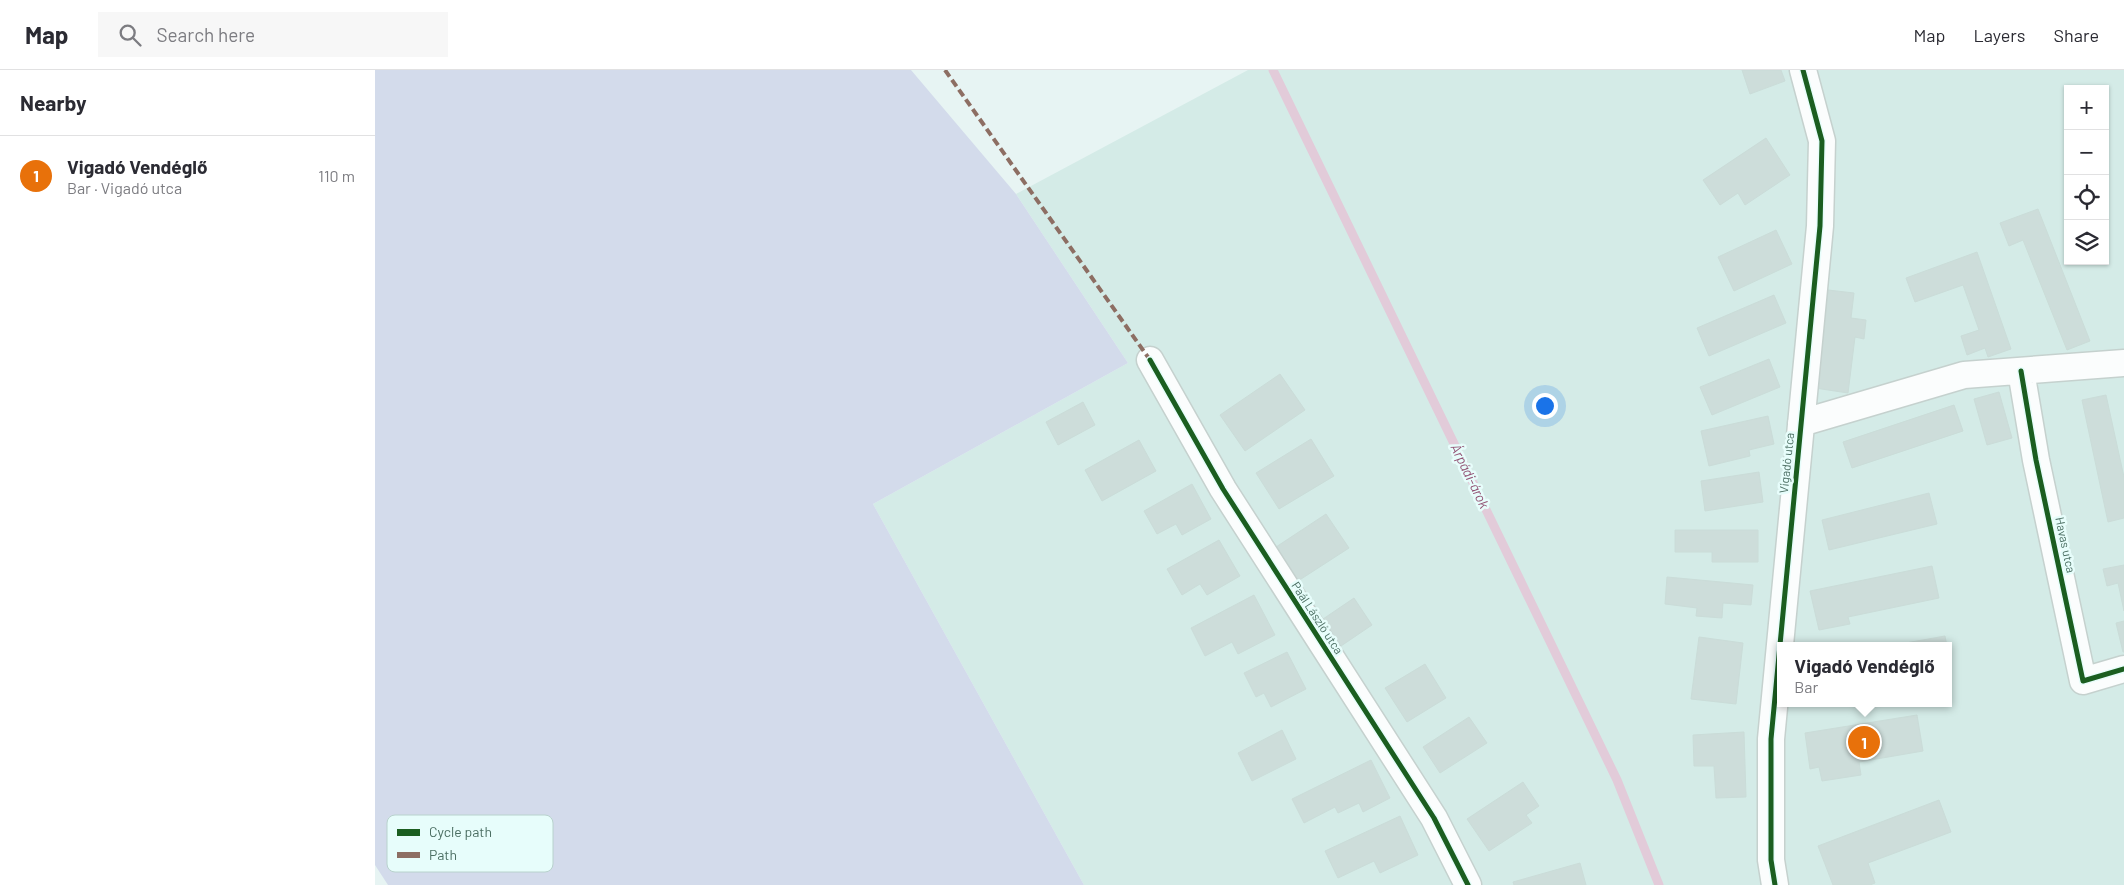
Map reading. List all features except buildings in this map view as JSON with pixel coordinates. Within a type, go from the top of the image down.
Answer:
[{"type":"street","name":"Vigadó utca","points":[[1780,642],[1820,226],[1822,141],[1803,70]]},
{"type":"street","name":"Paál László utca","points":[[1150,360],[1223,489],[1434,818],[1468,885]]},
{"type":"street","points":[[1801,423],[1964,375],[2124,362]]},
{"type":"street","name":"Havas utca","points":[[2021,371],[2036,460],[2083,681],[2124,669]]},
{"type":"street","name":"Vigadó utca","points":[[1775,885],[1771,860],[1771,739],[1777,676]]},
{"type":"shaded area","points":[[375,70],[911,70],[1016,194],[1128,363],[873,504],[1084,885],[388,885],[375,865]]},
{"type":"shaded area","points":[[1248,70],[2124,70],[2124,885],[1084,885],[873,504],[1128,363],[1016,194]]},
{"type":"waterway","name":"Árpádi-árok","points":[[1273,70],[1617,780],[1659,885]]},
{"type":"marked path","points":[[945,70],[1150,360]]},
{"type":"cycle path","points":[[1780,642],[1820,226],[1822,141],[1803,70]]},
{"type":"cycle path","points":[[1150,360],[1223,489],[1434,818],[1468,885]]},
{"type":"cycle path","points":[[2021,371],[2036,460],[2083,681],[2124,669]]},
{"type":"cycle path","points":[[1775,885],[1771,860],[1771,739],[1777,676]]},
{"type":"place","name":"Vigadó Vendéglő","points":[[1864,742]]}]
